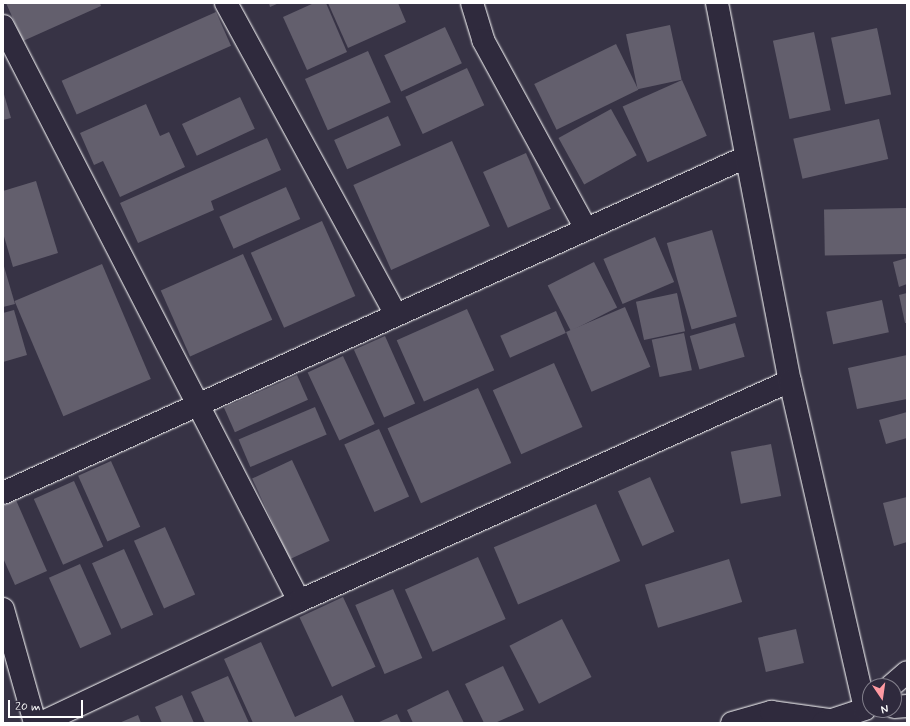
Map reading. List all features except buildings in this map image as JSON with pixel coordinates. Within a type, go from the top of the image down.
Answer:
[{"type":"street","points":[[226,3],[396,315]]},
{"type":"street","points":[[472,3],[483,40],[586,229]]},
{"type":"street","points":[[717,3],[790,381],[862,683]]},
{"type":"street","points":[[3,26],[197,406],[299,601]]},
{"type":"street","points":[[3,493],[746,157]]},
{"type":"street","points":[[41,723],[299,601],[790,381]]},
{"type":"street","points":[[3,609],[35,723]]},
{"type":"street","points":[[732,723],[772,712],[827,721],[862,710]]}]
